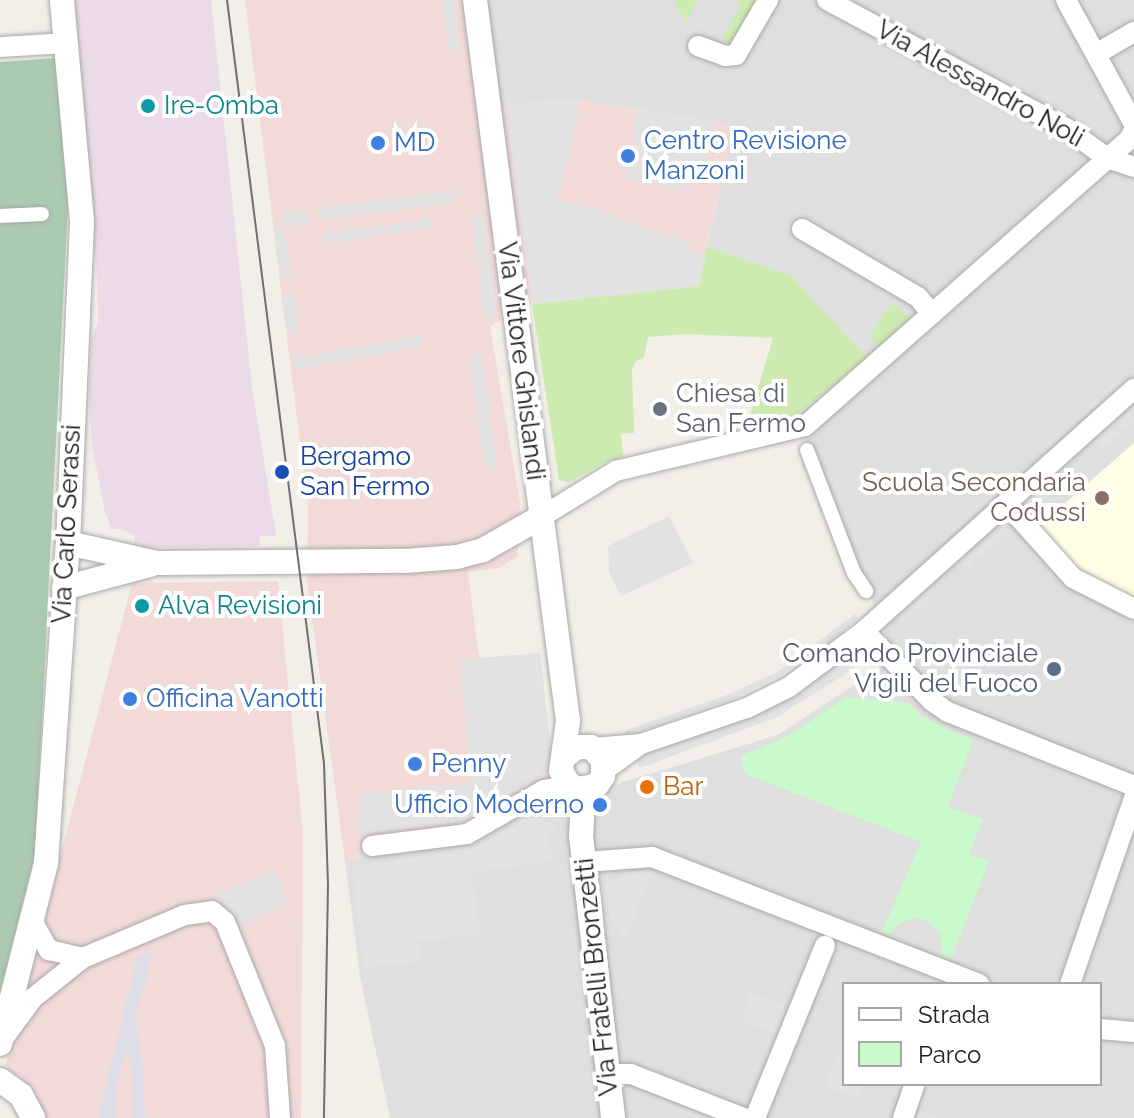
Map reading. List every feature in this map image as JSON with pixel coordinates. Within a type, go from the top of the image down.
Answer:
[{"type":"street","name":"Via Carlo Serassi","points":[[0,1042],[46,863],[68,543],[82,221],[62,0]]},
{"type":"street","name":"Via Vittore Ghislandi","points":[[475,0],[576,775]]},
{"type":"street","points":[[698,46],[725,56],[736,55],[768,0]]},
{"type":"street","name":"Via Alessandro Noli","points":[[827,0],[1066,128],[1107,158],[1134,167]]},
{"type":"street","points":[[1066,0],[1134,124]]},
{"type":"street","points":[[1096,54],[1134,32]]},
{"type":"street","points":[[0,47],[65,43]]},
{"type":"street","points":[[68,543],[157,563],[457,557],[483,550],[616,471],[805,426],[1130,138],[1134,130]]},
{"type":"street","points":[[0,216],[42,214]]},
{"type":"street","points":[[802,229],[918,297],[932,314]]},
{"type":"street","points":[[372,846],[467,834],[544,790],[641,744],[747,708],[789,687],[864,631],[1134,389]]},
{"type":"street","points":[[807,450],[854,573],[866,591]]},
{"type":"street","points":[[1006,503],[1073,578],[1134,609]]},
{"type":"street","points":[[64,588],[157,563]]},
{"type":"street","points":[[864,631],[932,701],[948,712],[1134,786]]},
{"type":"street","points":[[568,721],[578,739],[591,747]]},
{"type":"street","points":[[576,775],[577,747],[641,744]]},
{"type":"street","name":"Via Fratelli Bronzetti","points":[[576,775],[572,820],[581,836],[585,862],[613,1118]]},
{"type":"street","points":[[1071,982],[1134,798]]},
{"type":"street","points":[[585,862],[652,857],[954,980]]},
{"type":"street","points":[[0,1042],[33,998],[83,958],[185,915],[212,911],[225,922],[275,1046],[280,1118]]},
{"type":"street","points":[[32,921],[49,950],[83,958]]},
{"type":"street","points":[[755,1118],[825,946]]},
{"type":"street","points":[[1102,1029],[1134,1032]]},
{"type":"street","points":[[609,1074],[631,1074],[744,1118]]},
{"type":"street","points":[[0,1080],[21,1095],[33,1118]]},
{"type":"street","points":[[903,1118],[914,1086]]},
{"type":"shaded area","points":[[75,0],[211,0],[252,387],[276,536],[259,536],[260,546],[141,548],[134,543],[135,537],[125,530],[112,529],[105,512],[92,446],[89,403],[91,339],[98,323],[98,291]]},
{"type":"shaded area","points":[[245,0],[467,0],[480,96],[518,104],[573,99],[733,127],[705,255],[532,304],[490,326],[520,503],[518,556],[499,568],[468,572],[477,643],[480,658],[540,653],[556,793],[468,838],[345,861],[307,581],[308,507]]},
{"type":"shaded area","points":[[442,0],[454,0],[460,51],[448,47]]},
{"type":"shaded area","points":[[467,0],[1134,0],[1134,1118],[390,1118],[360,976],[345,861],[468,838],[556,793],[597,790],[778,735],[895,658],[797,416],[867,357],[790,275],[707,247],[733,127],[573,99],[518,104],[480,96]]},
{"type":"shaded area","points":[[55,58],[68,204],[35,855],[0,992],[0,62]]},
{"type":"shaded area","points":[[926,62],[1002,104],[1000,108],[924,65]]},
{"type":"shaded area","points":[[978,66],[1068,115],[1065,120],[976,70]]},
{"type":"shaded area","points":[[573,99],[580,105],[557,200],[614,213],[613,218],[690,243],[688,250],[705,255],[699,286],[532,304],[505,100],[518,104]]},
{"type":"shaded area","points":[[638,108],[714,121],[705,164],[691,162],[685,191],[625,178]]},
{"type":"shaded area","points":[[462,189],[463,194],[452,196],[457,202],[324,220],[315,209]]},
{"type":"shaded area","points":[[304,211],[312,222],[287,226],[278,214]]},
{"type":"shaded area","points":[[470,213],[483,215],[496,313],[484,318],[478,267],[487,263],[477,261]]},
{"type":"shaded area","points":[[422,218],[434,221],[427,231],[414,228],[411,233],[406,229],[395,235],[391,231],[387,236],[383,232],[379,237],[375,234],[363,239],[351,237],[348,241],[343,238],[340,242],[327,240],[324,244],[320,240],[327,231],[339,233],[351,227],[355,231],[367,226],[371,229],[382,224],[387,227],[398,222],[403,225],[406,220],[418,223]]},
{"type":"shaded area","points":[[284,226],[291,276],[280,277],[273,228]]},
{"type":"shaded area","points":[[293,292],[299,331],[287,332],[281,294]]},
{"type":"shaded area","points":[[420,336],[422,347],[294,369],[292,359]]},
{"type":"shaded area","points":[[481,353],[497,466],[485,468],[469,355]]},
{"type":"shaded area","points":[[1121,376],[1125,380],[1044,453],[1041,450]]},
{"type":"shaded area","points":[[1134,403],[1134,420],[1100,450],[1092,441]]},
{"type":"shaded area","name":"Scuola Secondaria Codussi","points":[[1134,443],[1134,597],[1092,577],[1072,563],[1040,525]]},
{"type":"shaded area","points":[[1017,470],[1021,473],[942,543],[939,540]]},
{"type":"shaded area","points":[[1046,482],[1054,490],[1034,510],[1026,502]]},
{"type":"shaded area","points":[[669,516],[693,563],[621,596],[609,572],[608,546]]},
{"type":"shaded area","points":[[1001,521],[1009,530],[963,571],[955,562]]},
{"type":"shaded area","points":[[278,581],[303,833],[301,1118],[43,1118],[41,1107],[27,1084],[5,1066],[132,583]]},
{"type":"shaded area","points":[[927,588],[934,597],[900,623],[893,614]]},
{"type":"shaded area","points":[[855,614],[858,618],[831,642],[779,676],[735,698],[625,737],[626,730],[732,693],[777,672]]},
{"type":"shaded area","points":[[858,648],[866,657],[844,675],[775,718],[640,768],[636,757],[769,708],[809,685]]},
{"type":"shaded area","points":[[540,653],[551,754],[543,775],[461,822],[357,835],[360,794],[472,782],[459,660]]},
{"type":"shaded area","points":[[523,820],[548,820],[556,827],[549,835],[552,861],[472,872],[480,934],[418,941],[421,961],[364,968],[352,866],[471,851]]},
{"type":"shaded area","points":[[274,871],[288,905],[233,927],[219,893]]},
{"type":"shaded area","points":[[652,873],[625,941],[610,921],[605,881],[617,879],[617,874]]},
{"type":"shaded area","points":[[154,950],[135,1020],[142,1061],[145,1118],[133,1118],[133,1074],[128,1057],[124,1058],[118,1082],[115,1118],[98,1118],[137,958]]},
{"type":"shaded area","points":[[750,993],[783,1005],[785,1012],[778,1030],[773,1033],[740,1020]]},
{"type":"shaded area","points":[[842,1043],[842,1086],[864,1086],[859,1100],[825,1086]]},
{"type":"shaded area","points":[[906,1086],[931,1086],[922,1111],[939,1118],[895,1118]]},
{"type":"shaded area","points":[[661,1093],[701,1108],[698,1118],[656,1104]]},
{"type":"green space","points":[[675,0],[698,0],[687,20],[675,8]]},
{"type":"green space","points":[[734,0],[762,0],[734,47],[722,39],[741,5]]},
{"type":"green space","points":[[707,247],[790,275],[867,357],[797,415],[768,423],[748,421],[773,338],[685,334],[648,337],[644,357],[635,362],[632,370],[634,433],[621,434],[623,457],[608,461],[569,482],[559,480],[532,304],[699,286]]},
{"type":"green space","points":[[892,303],[917,323],[885,353],[869,336]]},
{"type":"green space","points":[[847,697],[909,703],[922,717],[973,740],[948,807],[983,819],[969,854],[989,861],[951,959],[940,955],[942,944],[939,931],[925,920],[913,918],[897,925],[890,935],[882,932],[921,842],[745,774],[741,756],[787,737]]},
{"type":"tram line","points":[[227,0],[324,764],[328,885],[324,1118]]},
{"type":"place","name":"Ire-Omba","points":[[148,106]]},
{"type":"place","name":"MD","points":[[378,143]]},
{"type":"place","name":"Centro Revisione Manzoni","points":[[628,156]]},
{"type":"place","name":"Chiesa di San Fermo","points":[[660,409]]},
{"type":"place","name":"Bergamo San Fermo","points":[[282,472]]},
{"type":"place","name":"Scuola Secondaria Codussi","points":[[1102,498]]},
{"type":"place","name":"Alva Revisioni","points":[[142,606]]},
{"type":"place","name":"Comando Provinciale Vigili del Fuoco","points":[[1054,669]]},
{"type":"place","name":"Officina Vanotti","points":[[130,699]]},
{"type":"place","name":"Penny","points":[[415,764]]},
{"type":"place","name":"Bar","points":[[647,787]]},
{"type":"place","name":"Ufficio Moderno","points":[[600,805]]}]
